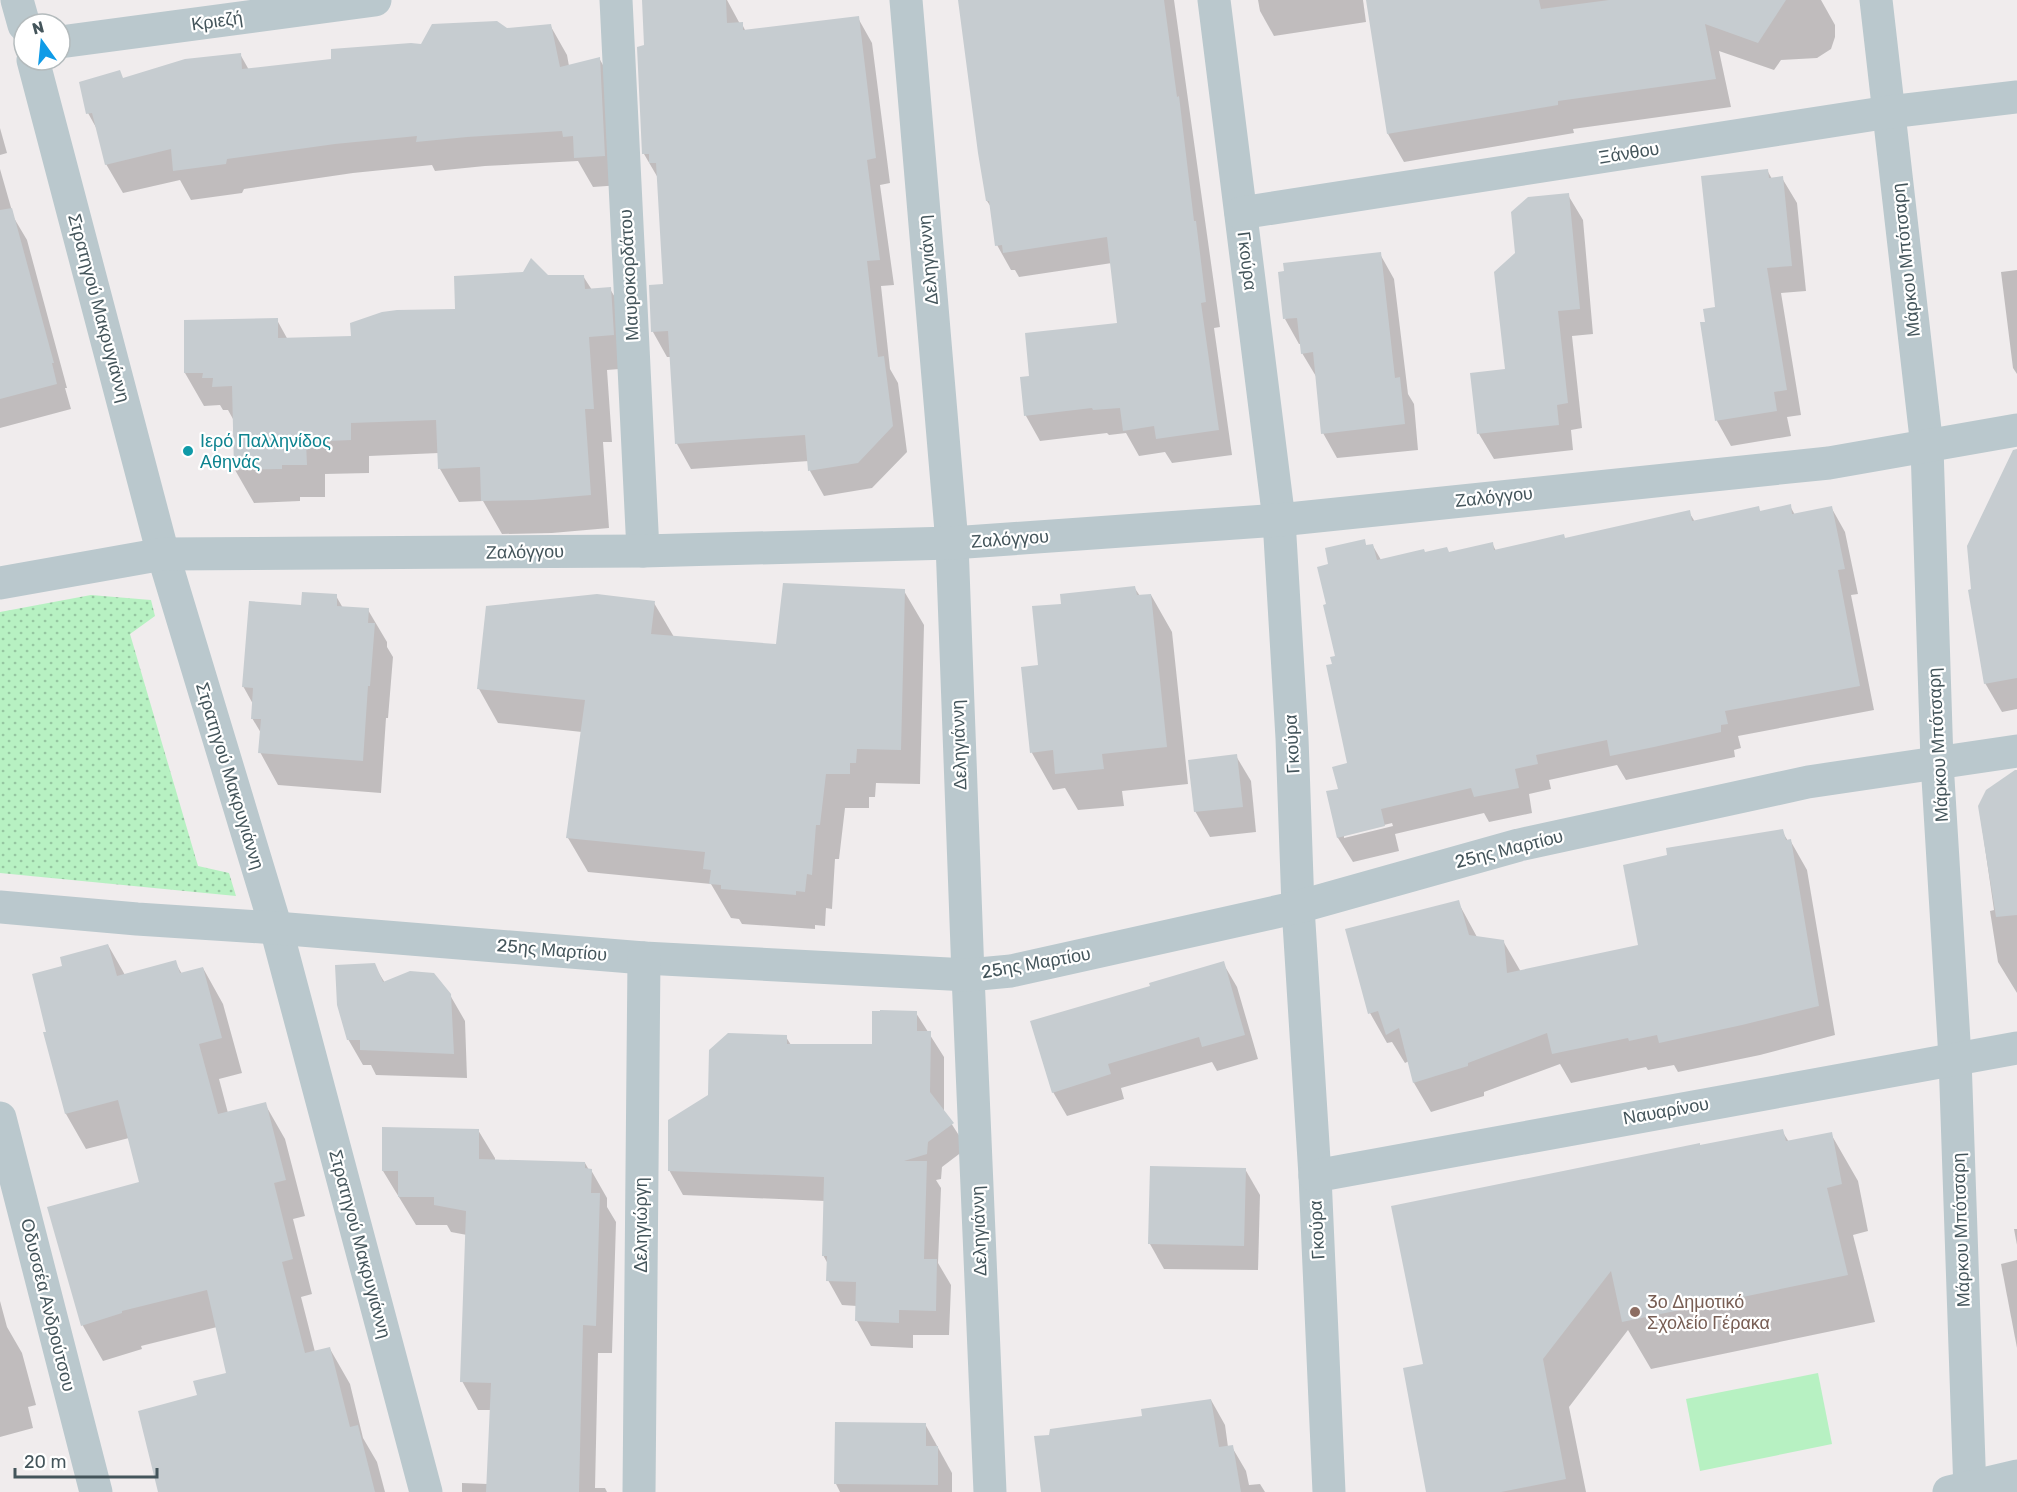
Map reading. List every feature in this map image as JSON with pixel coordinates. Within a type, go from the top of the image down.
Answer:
[{"type":"street","name":"Κριεζή","points":[[72,40],[375,0]]},
{"type":"street","name":"Μαυροκορδάτου","points":[[616,0],[643,551]]},
{"type":"street","name":"Δεληγιάννη","points":[[906,0],[952,543],[990,1492]]},
{"type":"street","name":"Γκούρα","points":[[1214,0],[1279,519],[1329,1492]]},
{"type":"street","name":"Μάρκου Μπότσαρη","points":[[1876,0],[1927,447],[1937,762],[1955,1058],[1963,1490]]},
{"type":"street","name":"Στρατηγού Μακρυγιάννη","points":[[36,72],[163,554],[276,928],[426,1492]]},
{"type":"street","name":"Ξάνθου","points":[[1241,213],[1889,112],[2017,97]]},
{"type":"street","name":"Ζαλόγγου","points":[[0,583],[163,554],[643,551],[952,543],[1279,519],[1829,463],[2017,430]]},
{"type":"street","name":"25ης Μαρτίου","points":[[0,907],[137,920],[276,928],[644,958],[968,975],[1011,971],[1298,907],[1531,842],[1808,782],[2017,751]]},
{"type":"street","name":"Δεληγιώργη","points":[[639,1492],[644,958]]},
{"type":"street","name":"Ναυαρίνου","points":[[1314,1176],[2017,1048]]},
{"type":"street","name":"Οδυσσέα Ανδρούτσου","points":[[0,1118],[96,1492]]},
{"type":"street","points":[[1963,1490],[2017,1476]]},
{"type":"green space","points":[[91,595],[151,600],[155,616],[130,634],[198,866],[229,873],[236,896],[0,873],[0,612]]},
{"type":"green space","points":[[1818,1373],[1832,1444],[1700,1471],[1686,1399]]},
{"type":"building","points":[[642,0],[726,0],[727,23],[743,22],[743,30],[859,16],[876,158],[867,160],[880,260],[867,261],[878,357],[884,356],[893,426],[858,463],[808,471],[805,435],[675,444],[668,331],[651,332],[649,285],[663,284],[656,163],[649,163],[649,154],[642,154],[637,47],[644,45]]},
{"type":"building","points":[[958,0],[1164,0],[1177,97],[1179,96],[1194,221],[1196,221],[1206,302],[1201,303],[1219,430],[1156,439],[1154,426],[1123,431],[1120,408],[1093,410],[1092,408],[1024,416],[1020,377],[1029,376],[1025,333],[1117,323],[1107,237],[1003,253],[1002,245],[995,246],[989,201],[986,201],[978,153]]},
{"type":"building","points":[[1366,0],[1539,0],[1541,9],[1609,0],[1786,0],[1758,43],[1705,24],[1716,79],[1558,101],[1558,105],[1387,134]]},
{"type":"building","points":[[497,21],[507,28],[551,24],[560,67],[600,57],[605,156],[574,158],[573,136],[563,137],[562,131],[416,142],[417,136],[335,144],[227,159],[226,164],[173,171],[171,149],[105,165],[92,113],[86,114],[79,82],[120,70],[123,78],[185,59],[241,53],[242,69],[331,59],[331,49],[421,44],[432,24]]},
{"type":"building","points":[[1768,169],[1769,178],[1783,176],[1792,266],[1767,268],[1787,390],[1774,392],[1777,411],[1715,421],[1700,322],[1705,322],[1703,309],[1715,307],[1701,176]]},
{"type":"building","points":[[1569,193],[1580,309],[1558,311],[1568,403],[1557,405],[1559,425],[1477,434],[1470,373],[1505,369],[1494,272],[1515,253],[1511,212],[1528,197]]},
{"type":"building","points":[[12,208],[54,363],[52,363],[57,384],[0,399],[0,210]]},
{"type":"building","points":[[1381,252],[1395,378],[1400,377],[1405,424],[1321,434],[1313,352],[1301,354],[1297,318],[1283,319],[1278,272],[1284,271],[1283,263]]},
{"type":"building","points":[[531,258],[548,275],[584,275],[585,289],[611,287],[614,335],[589,337],[594,409],[585,409],[591,495],[533,500],[481,501],[480,467],[438,469],[436,420],[351,423],[351,440],[306,442],[307,465],[282,465],[282,469],[234,470],[232,386],[212,387],[213,378],[202,378],[203,373],[184,373],[184,320],[278,318],[278,338],[351,336],[350,323],[382,312],[455,309],[454,276],[523,272]]},
{"type":"building","points":[[2017,449],[2017,678],[1984,684],[1968,590],[1971,589],[1967,546],[2013,450]]},
{"type":"building","points":[[1791,504],[1792,514],[1832,506],[1845,569],[1838,570],[1860,686],[1725,711],[1728,724],[1721,725],[1721,732],[1654,747],[1610,756],[1607,740],[1536,755],[1538,764],[1515,769],[1519,788],[1474,797],[1471,788],[1381,809],[1385,826],[1337,838],[1326,791],[1338,789],[1332,767],[1347,763],[1326,665],[1332,664],[1330,657],[1335,656],[1317,567],[1328,564],[1325,548],[1365,539],[1366,545],[1373,544],[1377,560],[1424,549],[1425,552],[1447,547],[1449,552],[1493,542],[1494,550],[1564,534],[1565,538],[1690,510],[1692,521],[1759,506],[1760,511]]},
{"type":"building","points":[[783,583],[905,589],[901,750],[857,749],[856,763],[850,763],[850,774],[826,774],[820,825],[816,825],[812,875],[807,874],[805,892],[796,891],[796,895],[721,889],[721,885],[709,884],[711,870],[703,869],[705,852],[566,838],[585,700],[477,689],[486,606],[597,594],[655,601],[651,634],[776,644]]},
{"type":"building","points":[[1135,586],[1137,595],[1151,594],[1167,747],[1102,754],[1104,769],[1055,774],[1053,750],[1030,753],[1021,667],[1038,665],[1032,606],[1061,604],[1060,594]]},
{"type":"building","points":[[302,592],[337,594],[337,606],[369,608],[368,623],[375,623],[363,761],[258,753],[261,719],[251,719],[253,688],[242,687],[249,601],[301,605]]},
{"type":"building","points":[[1237,754],[1243,807],[1194,812],[1188,760]]},
{"type":"building","points":[[2017,770],[2017,915],[1996,917],[1978,806],[1986,790]]},
{"type":"building","points":[[1783,829],[1786,840],[1791,839],[1819,1006],[1659,1043],[1657,1035],[1629,1041],[1628,1038],[1552,1054],[1547,1033],[1468,1063],[1468,1066],[1413,1083],[1399,1028],[1386,1035],[1378,1011],[1368,1014],[1345,929],[1459,900],[1469,935],[1504,940],[1507,973],[1638,945],[1623,865],[1667,855],[1666,848]]},
{"type":"building","points":[[108,944],[117,976],[176,960],[180,973],[203,967],[222,1038],[199,1044],[218,1114],[266,1102],[286,1180],[274,1183],[293,1259],[282,1262],[305,1353],[330,1347],[350,1427],[358,1425],[375,1492],[158,1492],[138,1411],[197,1395],[193,1381],[226,1373],[207,1290],[122,1311],[122,1313],[81,1326],[47,1207],[139,1182],[118,1100],[65,1114],[43,1032],[46,1032],[32,974],[62,966],[60,957]]},
{"type":"building","points":[[1224,961],[1245,1035],[1202,1047],[1199,1037],[1108,1064],[1111,1074],[1052,1093],[1030,1021],[1150,986],[1149,983]]},
{"type":"building","points":[[375,963],[383,982],[410,971],[434,973],[451,994],[454,1054],[360,1050],[360,1040],[347,1040],[337,1005],[335,965]]},
{"type":"building","points":[[872,1011],[917,1011],[917,1031],[931,1031],[930,1092],[954,1123],[928,1142],[927,1154],[904,1161],[927,1161],[924,1259],[937,1259],[936,1311],[899,1310],[899,1323],[855,1321],[856,1282],[826,1281],[827,1256],[822,1256],[824,1177],[668,1171],[668,1120],[708,1095],[709,1050],[728,1033],[787,1035],[787,1044],[872,1044]]},
{"type":"building","points":[[382,1127],[479,1129],[479,1159],[585,1162],[585,1168],[592,1169],[591,1193],[600,1193],[596,1326],[583,1325],[579,1492],[486,1492],[491,1383],[460,1382],[466,1211],[434,1205],[434,1197],[398,1197],[398,1171],[382,1171]]},
{"type":"building","points":[[1783,1129],[1786,1141],[1832,1132],[1842,1184],[1827,1188],[1848,1275],[1622,1322],[1611,1271],[1543,1359],[1566,1479],[1501,1492],[1426,1492],[1403,1368],[1423,1364],[1391,1206],[1700,1143],[1700,1145]]},
{"type":"building","points":[[1150,1166],[1246,1168],[1244,1246],[1148,1244]]},
{"type":"building","points":[[1211,1399],[1219,1447],[1233,1445],[1241,1492],[1041,1492],[1034,1436],[1049,1435],[1050,1429],[1142,1416],[1141,1409]]},
{"type":"building","points":[[835,1422],[926,1423],[926,1446],[938,1446],[938,1485],[834,1484]]},
{"type":"place","name":"Ιερό Παλληνίδος Αθηνάς","points":[[188,451]]},
{"type":"place","name":"3ο Δημοτικό Σχολείο Γέρακα","points":[[1635,1312]]}]
